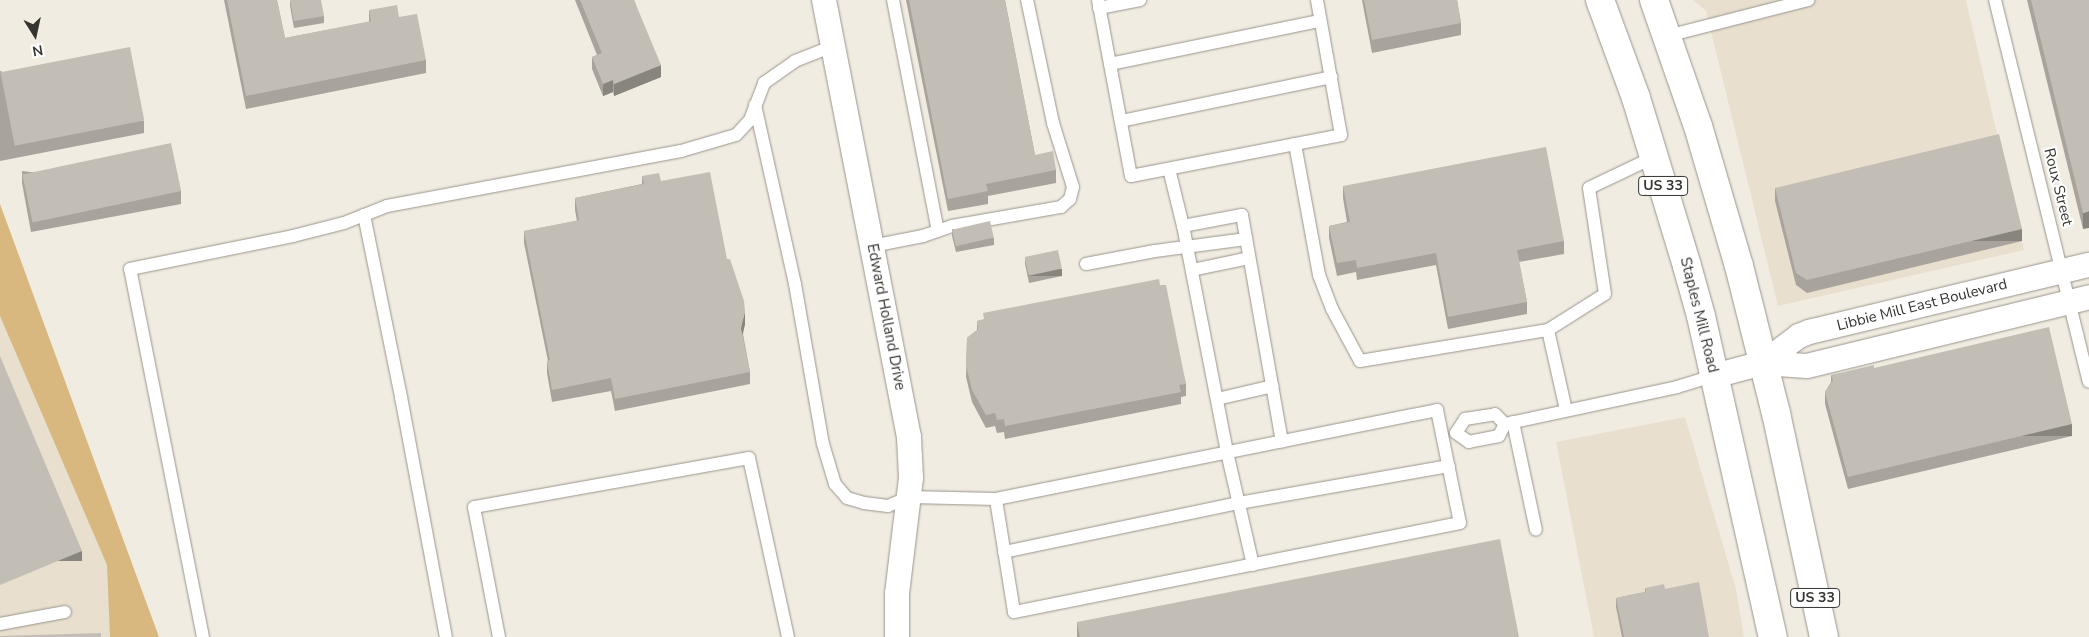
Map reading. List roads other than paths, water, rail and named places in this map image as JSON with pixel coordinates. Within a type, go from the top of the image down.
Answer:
[{"type":"main road","name":"Staples Mill Road","points":[[1600,0],[1636,98],[1687,266],[1773,637]]},
{"type":"main road","name":"US 33","points":[[1654,0],[1713,174],[1737,257],[1780,432],[1824,637]]},
{"type":"street","name":"Edward Holland Drive","points":[[824,0],[909,437],[911,478],[897,593],[897,637]]},
{"type":"street","name":"Libbie Mill East Boulevard","points":[[1763,363],[1799,336],[1809,332],[2089,265]]},
{"type":"street","name":"Libbie Mill East Boulevard","points":[[1714,376],[1763,363],[1807,366],[2079,300]]},
{"type":"lane","points":[[893,0],[938,231]]},
{"type":"lane","points":[[872,246],[923,236],[952,226],[1061,207],[1070,198],[1073,186],[1053,123],[1027,0]]},
{"type":"lane","points":[[1140,0],[1099,4],[1131,176],[1341,135],[1316,0]]},
{"type":"lane","points":[[1667,36],[1808,0]]},
{"type":"lane","name":"Roux Street","points":[[1995,0],[2062,271],[2079,300],[2089,382]]},
{"type":"lane","points":[[1110,64],[1320,21]]},
{"type":"lane","points":[[203,637],[130,269],[293,236],[344,223],[387,206],[681,151],[736,135],[750,120],[764,83],[795,61],[833,46]]},
{"type":"lane","points":[[1121,121],[1331,77]]},
{"type":"lane","points":[[756,105],[795,284],[823,444],[835,484],[847,498],[864,504],[888,506],[909,497],[996,499],[1437,410],[1460,523],[1014,612],[996,499]]},
{"type":"lane","points":[[1295,144],[1319,275],[1332,309],[1360,361],[1548,330],[1605,294],[1588,188],[1654,157]]},
{"type":"lane","points":[[1169,169],[1188,248],[1227,452],[1253,565]]},
{"type":"lane","points":[[364,215],[401,397],[446,637]]},
{"type":"lane","points":[[1183,226],[1242,216],[1282,441]]},
{"type":"lane","points":[[1086,264],[1156,251],[1246,239]]},
{"type":"lane","points":[[1192,270],[1250,258]]},
{"type":"lane","points":[[1548,330],[1566,410]]},
{"type":"lane","points":[[1456,433],[1469,442],[1499,436],[1509,423],[1678,387],[1714,376]]},
{"type":"lane","points":[[1217,399],[1273,386]]},
{"type":"lane","points":[[1443,436],[1456,433],[1465,419],[1495,414],[1509,423],[1536,530]]},
{"type":"lane","points":[[499,637],[474,507],[749,458],[788,637]]},
{"type":"lane","points":[[1004,552],[1239,503],[1449,466]]},
{"type":"lane","points":[[0,624],[65,612]]}]
